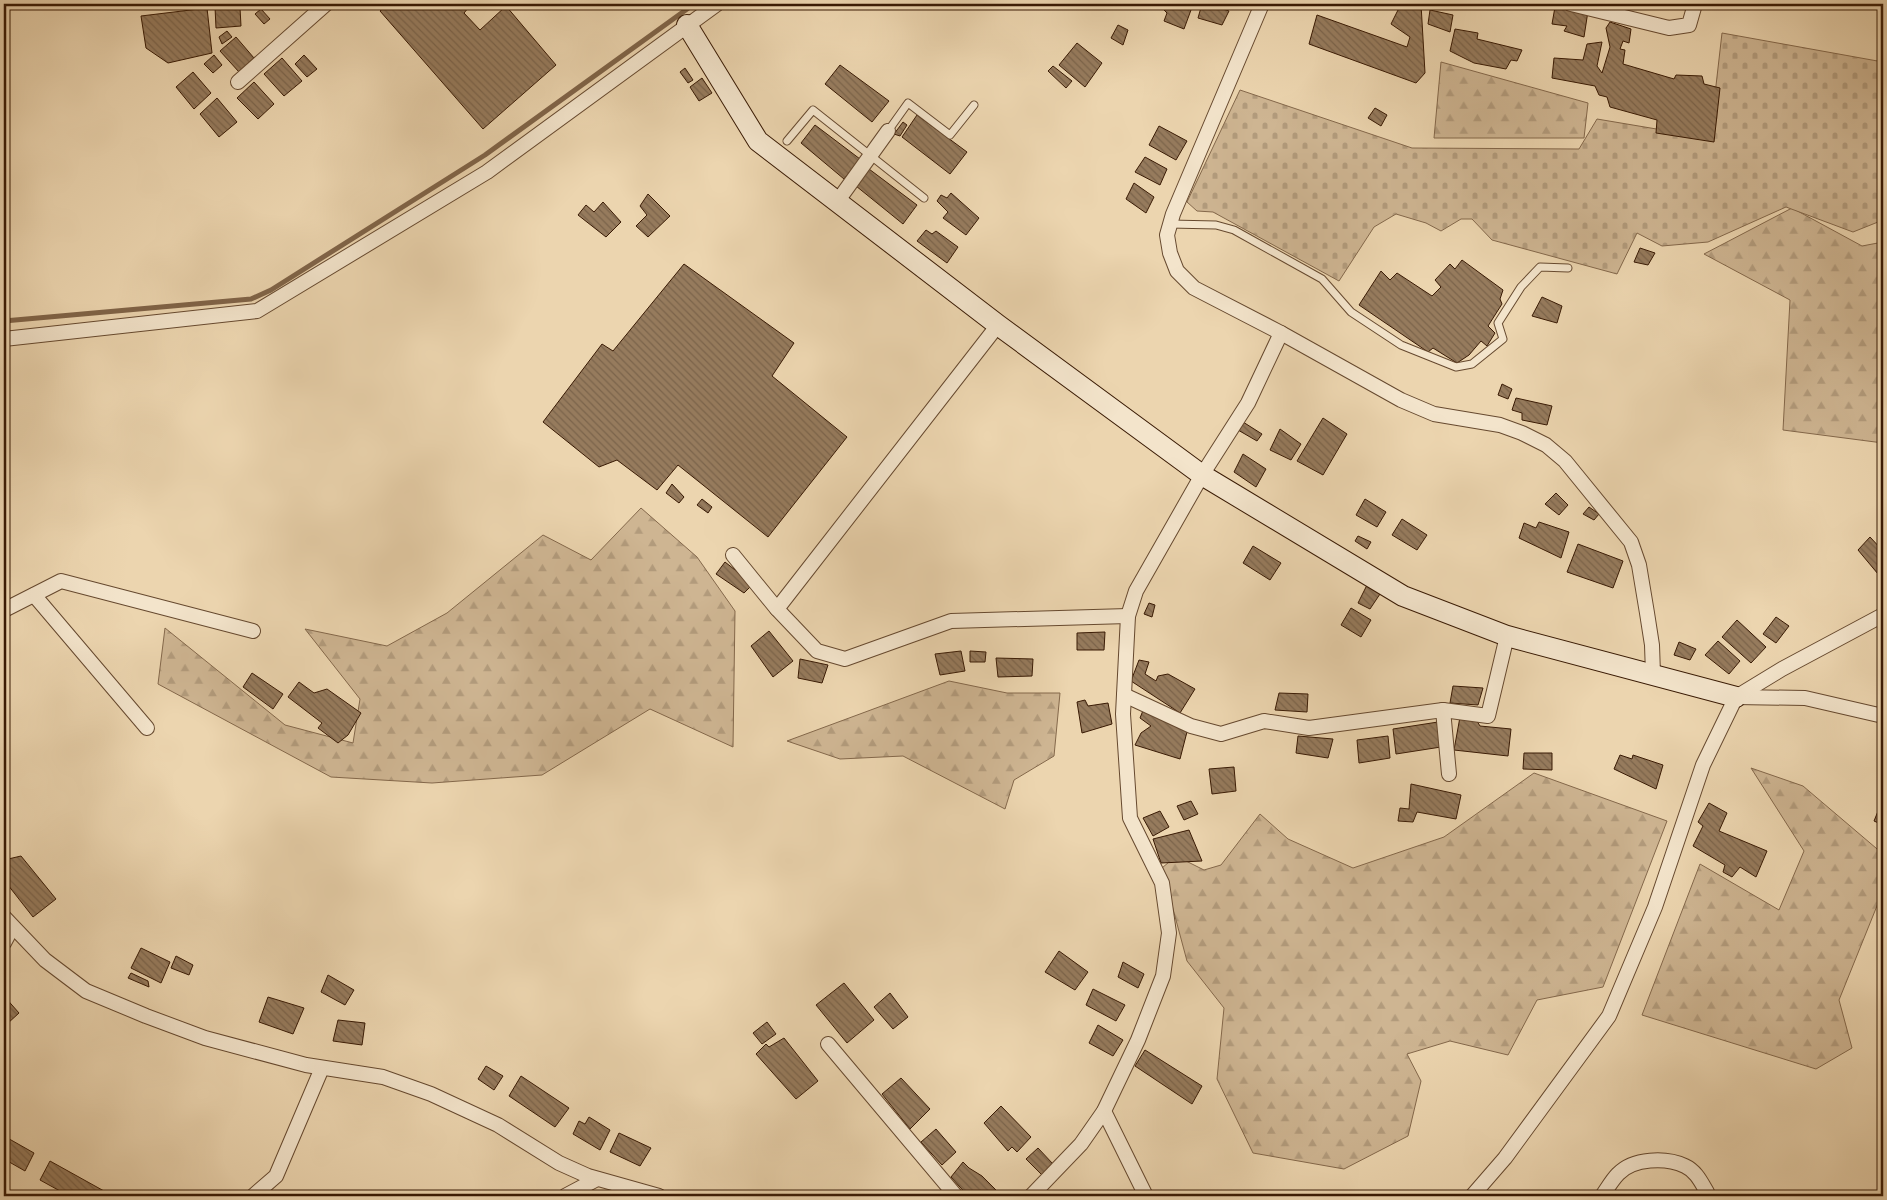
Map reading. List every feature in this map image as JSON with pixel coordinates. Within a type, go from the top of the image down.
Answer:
[{"type":"street","points":[[238,82],[326,4]]},
{"type":"street","points":[[4,339],[257,311],[487,172],[717,4]]},
{"type":"street","points":[[1262,4],[1205,140],[1178,196],[1167,235],[1170,252],[1177,271],[1194,288],[1281,333],[1401,400],[1434,414],[1500,425],[1522,433],[1546,445],[1565,461],[1631,542],[1639,565],[1652,645],[1653,674]]},
{"type":"street","points":[[1571,4],[1669,28],[1689,25],[1695,4]]},
{"type":"street","points":[[687,26],[758,141],[998,325],[1202,475],[1404,596],[1507,636],[1736,697],[1805,698],[1883,716]]},
{"type":"street","points":[[837,202],[888,131]]},
{"type":"street","points":[[777,609],[998,325]]},
{"type":"street","points":[[1032,1196],[1081,1144],[1104,1110],[1138,1040],[1163,976],[1169,933],[1162,883],[1130,818],[1123,714],[1128,616],[1136,591],[1202,475],[1248,403],[1281,333]]},
{"type":"street","points":[[733,555],[777,609],[817,651],[845,659],[951,621],[1128,616]]},
{"type":"street","points":[[4,610],[61,581],[253,631]]},
{"type":"street","points":[[34,595],[147,728]]},
{"type":"street","points":[[1472,1196],[1505,1158],[1609,1016],[1656,907],[1703,765],[1736,697],[1782,669],[1883,615]]},
{"type":"street","points":[[1124,695],[1191,726],[1221,734],[1264,721],[1309,728],[1443,710],[1488,716],[1507,636]]},
{"type":"street","points":[[1443,710],[1449,774]]},
{"type":"street","points":[[4,943],[8,923]]},
{"type":"street","points":[[8,923],[45,960],[86,991],[205,1038],[322,1068],[383,1077],[432,1094],[498,1125],[559,1163],[597,1178],[659,1196]]},
{"type":"street","points":[[828,1044],[956,1196]]},
{"type":"street","points":[[253,1196],[276,1176],[322,1068]]},
{"type":"street","points":[[1104,1110],[1146,1196]]},
{"type":"street","points":[[1602,1196],[1619,1173],[1637,1164],[1656,1160],[1685,1166],[1698,1176],[1707,1192]]},
{"type":"street","points":[[565,1196],[597,1178]]},
{"type":"lane","points":[[888,131],[908,103],[950,135],[974,105]]},
{"type":"lane","points":[[787,141],[813,110],[924,198]]},
{"type":"lane","points":[[1170,224],[1216,224],[1234,230],[1322,279],[1351,312],[1401,345],[1456,367],[1472,364],[1503,339],[1498,323],[1521,287],[1540,267],[1568,268]]},
{"type":"green space","points":[[1722,33],[1883,62],[1883,220],[1853,232],[1786,207],[1708,242],[1662,246],[1637,233],[1617,274],[1492,240],[1472,219],[1461,219],[1441,231],[1426,223],[1396,214],[1374,227],[1339,281],[1213,212],[1197,211],[1187,202],[1240,90],[1412,148],[1579,149],[1597,119],[1710,138]]},
{"type":"green space","points":[[1441,62],[1588,103],[1584,138],[1434,138]]},
{"type":"green space","points":[[1792,208],[1862,246],[1883,242],[1883,443],[1783,430],[1790,300],[1704,254]]},
{"type":"green space","points":[[641,508],[697,557],[735,611],[733,747],[650,709],[542,775],[432,783],[331,777],[158,684],[165,628],[285,725],[353,743],[360,699],[305,629],[387,646],[447,613],[543,535],[591,560]]},
{"type":"green space","points":[[949,681],[1007,693],[1060,693],[1054,756],[1014,780],[1005,809],[903,756],[840,759],[787,741]]},
{"type":"green space","points":[[1751,768],[1803,786],[1883,854],[1883,891],[1839,1000],[1852,1048],[1816,1069],[1642,1015],[1700,864],[1779,910],[1804,851]]},
{"type":"green space","points":[[1534,773],[1667,821],[1603,987],[1537,1000],[1508,1055],[1450,1041],[1407,1054],[1421,1081],[1408,1136],[1344,1169],[1253,1153],[1217,1079],[1224,1008],[1187,961],[1162,868],[1176,856],[1204,870],[1221,865],[1260,814],[1288,839],[1353,868],[1444,837]]},
{"type":"building","points":[[388,4],[466,4],[469,7],[464,13],[480,30],[506,6],[556,65],[483,129],[380,11]]},
{"type":"building","points":[[1161,4],[1180,4],[1191,10],[1184,29],[1164,21],[1167,13],[1161,7]]},
{"type":"building","points":[[1202,4],[1210,4],[1229,11],[1222,25],[1198,18]]},
{"type":"building","points":[[1401,4],[1421,4],[1425,73],[1416,83],[1309,44],[1317,15],[1407,47],[1410,37],[1391,24]]},
{"type":"building","points":[[1428,4],[1442,4],[1440,8],[1427,7]]},
{"type":"building","points":[[215,7],[240,8],[241,26],[216,28]]},
{"type":"building","points":[[1555,7],[1588,11],[1584,37],[1564,31],[1567,26],[1552,24]]},
{"type":"building","points":[[207,8],[212,53],[168,63],[146,48],[141,16]]},
{"type":"building","points":[[261,9],[270,19],[264,24],[255,14]]},
{"type":"building","points":[[1430,10],[1453,15],[1450,32],[1428,24]]},
{"type":"building","points":[[1610,22],[1631,29],[1629,43],[1623,41],[1620,49],[1625,50],[1623,64],[1674,79],[1676,75],[1702,76],[1704,84],[1720,88],[1714,142],[1656,133],[1657,120],[1610,107],[1607,97],[1599,95],[1595,86],[1552,78],[1554,58],[1583,60],[1587,44],[1602,42],[1597,66],[1602,73],[1610,47],[1606,28]]},
{"type":"building","points":[[1118,25],[1128,30],[1123,45],[1111,38]]},
{"type":"building","points":[[1455,29],[1478,33],[1477,39],[1522,50],[1517,61],[1511,60],[1506,69],[1474,63],[1450,51]]},
{"type":"building","points":[[227,31],[232,37],[222,44],[219,37]]},
{"type":"building","points":[[236,37],[254,58],[239,72],[220,51]]},
{"type":"building","points":[[1077,43],[1102,63],[1085,87],[1059,65]]},
{"type":"building","points":[[214,55],[222,65],[213,73],[204,64]]},
{"type":"building","points":[[304,55],[317,69],[307,77],[295,64]]},
{"type":"building","points":[[282,58],[302,81],[284,96],[264,74]]},
{"type":"building","points":[[840,65],[889,101],[872,122],[825,84]]},
{"type":"building","points":[[1053,66],[1072,81],[1066,88],[1048,71]]},
{"type":"building","points":[[685,68],[693,80],[688,83],[680,72]]},
{"type":"building","points":[[193,72],[211,93],[194,109],[176,87]]},
{"type":"building","points":[[702,78],[712,93],[699,101],[690,87]]},
{"type":"building","points":[[254,82],[274,104],[258,119],[237,98]]},
{"type":"building","points":[[217,98],[237,122],[219,137],[200,114]]},
{"type":"building","points":[[1375,108],[1387,115],[1381,126],[1368,118]]},
{"type":"building","points":[[917,115],[967,152],[950,174],[902,137]]},
{"type":"building","points":[[903,122],[907,125],[900,136],[894,134]]},
{"type":"building","points":[[815,125],[860,159],[844,179],[801,143]]},
{"type":"building","points":[[1159,126],[1187,141],[1176,160],[1149,145]]},
{"type":"building","points":[[1145,157],[1167,169],[1160,185],[1135,172]]},
{"type":"building","points":[[869,169],[917,205],[903,224],[856,186]]},
{"type":"building","points":[[1134,183],[1154,197],[1146,213],[1126,199]]},
{"type":"building","points":[[951,193],[979,218],[966,235],[943,218],[948,212],[937,201],[941,195],[947,198]]},
{"type":"building","points":[[648,194],[670,216],[648,237],[636,226],[647,215],[640,206]]},
{"type":"building","points":[[603,202],[621,222],[606,237],[578,215],[586,205],[594,212]]},
{"type":"building","points":[[926,230],[932,234],[936,231],[958,247],[947,263],[917,241]]},
{"type":"building","points":[[1640,248],[1655,253],[1648,265],[1634,262]]},
{"type":"building","points":[[1462,260],[1503,290],[1500,299],[1502,304],[1488,326],[1495,333],[1487,346],[1481,341],[1469,355],[1457,363],[1433,348],[1428,352],[1359,305],[1381,271],[1390,280],[1397,273],[1432,296],[1441,287],[1435,280],[1450,264],[1455,269]]},
{"type":"building","points":[[684,264],[794,343],[772,376],[847,437],[768,537],[678,465],[657,490],[617,460],[599,467],[543,422],[602,344],[613,351]]},
{"type":"building","points":[[1542,297],[1562,306],[1557,323],[1532,316]]},
{"type":"building","points":[[1502,384],[1512,389],[1508,399],[1498,395]]},
{"type":"building","points":[[1516,398],[1552,406],[1547,425],[1522,420],[1522,413],[1512,410]]},
{"type":"building","points":[[1323,418],[1347,434],[1323,475],[1297,461]]},
{"type":"building","points":[[1243,422],[1262,434],[1257,441],[1238,430]]},
{"type":"building","points":[[1280,429],[1301,444],[1291,460],[1270,450]]},
{"type":"building","points":[[1243,454],[1266,469],[1256,487],[1234,472]]},
{"type":"building","points":[[672,484],[684,497],[679,503],[666,493]]},
{"type":"building","points":[[1556,493],[1568,505],[1559,515],[1545,504]]},
{"type":"building","points":[[702,499],[712,507],[708,513],[697,505]]},
{"type":"building","points":[[1365,499],[1386,512],[1377,527],[1356,515]]},
{"type":"building","points":[[1589,507],[1599,514],[1594,520],[1583,514]]},
{"type":"building","points":[[1402,519],[1427,535],[1417,550],[1392,535]]},
{"type":"building","points":[[1539,522],[1569,532],[1561,558],[1519,538],[1524,523],[1536,528]]},
{"type":"building","points":[[1358,536],[1371,542],[1367,549],[1355,541]]},
{"type":"building","points":[[1870,537],[1883,551],[1883,569],[1878,574],[1858,550]]},
{"type":"building","points":[[1578,544],[1623,561],[1613,588],[1567,572]]},
{"type":"building","points":[[1253,546],[1281,563],[1270,580],[1243,563]]},
{"type":"building","points":[[725,562],[753,584],[744,593],[716,574]]},
{"type":"building","points":[[1367,585],[1380,594],[1370,609],[1358,603]]},
{"type":"building","points":[[1149,603],[1155,605],[1152,617],[1144,614]]},
{"type":"building","points":[[1351,608],[1371,620],[1361,637],[1341,625]]},
{"type":"building","points":[[1776,617],[1789,626],[1776,643],[1763,634]]},
{"type":"building","points":[[1737,620],[1766,647],[1751,663],[1722,637]]},
{"type":"building","points":[[769,631],[793,661],[773,677],[751,646]]},
{"type":"building","points":[[1105,632],[1104,650],[1077,650],[1077,633]]},
{"type":"building","points":[[1718,641],[1740,661],[1729,674],[1705,655]]},
{"type":"building","points":[[1679,642],[1696,649],[1690,660],[1674,655]]},
{"type":"building","points":[[961,651],[965,671],[940,675],[935,654]]},
{"type":"building","points":[[970,651],[986,652],[985,662],[970,662]]},
{"type":"building","points":[[996,658],[1033,659],[1032,676],[998,677]]},
{"type":"building","points":[[800,659],[828,665],[822,683],[798,678]]},
{"type":"building","points":[[1139,660],[1149,662],[1145,674],[1156,681],[1158,676],[1168,674],[1195,689],[1180,713],[1131,681]]},
{"type":"building","points":[[252,673],[283,694],[273,709],[243,687]]},
{"type":"building","points":[[299,682],[314,693],[327,689],[361,713],[348,735],[338,743],[318,728],[322,723],[288,697]]},
{"type":"building","points":[[1453,686],[1483,688],[1478,705],[1450,703]]},
{"type":"building","points":[[1279,693],[1308,694],[1307,712],[1275,710]]},
{"type":"building","points":[[1085,700],[1088,706],[1108,703],[1112,724],[1082,733],[1077,702]]},
{"type":"building","points":[[1144,708],[1188,728],[1180,759],[1135,745],[1141,733],[1151,726],[1140,718]]},
{"type":"building","points":[[1460,717],[1475,718],[1480,726],[1511,729],[1508,756],[1454,750]]},
{"type":"building","points":[[1438,722],[1441,747],[1396,754],[1393,729]]},
{"type":"building","points":[[1298,736],[1333,739],[1328,758],[1296,753]]},
{"type":"building","points":[[1388,736],[1390,758],[1359,763],[1357,740]]},
{"type":"building","points":[[1524,753],[1552,753],[1552,770],[1523,769]]},
{"type":"building","points":[[1620,755],[1632,759],[1633,755],[1663,765],[1656,789],[1614,769]]},
{"type":"building","points":[[1234,767],[1236,791],[1212,794],[1209,769]]},
{"type":"building","points":[[1411,784],[1461,795],[1456,819],[1417,812],[1413,822],[1398,821],[1400,808],[1409,809]]},
{"type":"building","points":[[1883,799],[1883,825],[1874,821]]},
{"type":"building","points":[[1191,801],[1198,814],[1184,820],[1177,806]]},
{"type":"building","points":[[1709,803],[1727,813],[1719,831],[1767,851],[1756,877],[1740,867],[1732,877],[1723,872],[1725,865],[1693,846],[1703,826],[1698,822]]},
{"type":"building","points":[[1160,811],[1169,827],[1153,836],[1143,818]]},
{"type":"building","points":[[1189,830],[1202,861],[1161,863],[1153,839]]},
{"type":"building","points":[[21,856],[56,899],[33,917],[4,880],[4,860]]},
{"type":"building","points":[[141,948],[170,962],[161,983],[131,968]]},
{"type":"building","points":[[1059,951],[1088,972],[1075,990],[1045,972]]},
{"type":"building","points":[[176,956],[193,965],[189,975],[171,968]]},
{"type":"building","points":[[1123,962],[1144,974],[1138,988],[1118,977]]},
{"type":"building","points":[[131,973],[148,981],[149,987],[128,978]]},
{"type":"building","points":[[328,975],[354,990],[345,1005],[321,992]]},
{"type":"building","points":[[844,983],[874,1020],[847,1043],[816,1005]]},
{"type":"building","points":[[1093,989],[1125,1005],[1116,1021],[1086,1005]]},
{"type":"building","points":[[890,993],[908,1017],[893,1029],[874,1007]]},
{"type":"building","points":[[4,996],[19,1013],[7,1024],[4,1020]]},
{"type":"building","points":[[268,997],[304,1008],[293,1034],[259,1022]]},
{"type":"building","points":[[338,1020],[365,1023],[362,1045],[333,1041]]},
{"type":"building","points":[[767,1022],[776,1034],[762,1044],[753,1033]]},
{"type":"building","points":[[1098,1025],[1123,1040],[1113,1056],[1089,1043]]},
{"type":"building","points":[[784,1038],[818,1081],[796,1099],[756,1054],[766,1044],[769,1047]]},
{"type":"building","points":[[1145,1050],[1202,1086],[1192,1104],[1135,1066]]},
{"type":"building","points":[[486,1066],[503,1076],[494,1090],[478,1079]]},
{"type":"building","points":[[521,1076],[569,1108],[555,1127],[509,1096]]},
{"type":"building","points":[[901,1078],[930,1109],[910,1129],[882,1094]]},
{"type":"building","points":[[1001,1106],[1031,1137],[1017,1152],[1012,1147],[1008,1151],[984,1123]]},
{"type":"building","points":[[589,1117],[610,1130],[600,1150],[573,1134],[579,1121],[585,1124]]},
{"type":"building","points":[[936,1129],[956,1152],[942,1165],[921,1142]]},
{"type":"building","points":[[619,1133],[651,1148],[640,1166],[610,1152]]},
{"type":"building","points":[[4,1136],[34,1153],[25,1171],[4,1159]]},
{"type":"building","points":[[1038,1148],[1053,1164],[1042,1175],[1026,1159]]},
{"type":"building","points":[[50,1161],[113,1196],[69,1196],[40,1180]]},
{"type":"building","points":[[963,1162],[982,1176],[1002,1196],[968,1196],[951,1177]]},
{"type":"waterway","points":[[4,321],[251,299],[271,290],[485,155],[694,4]]}]
